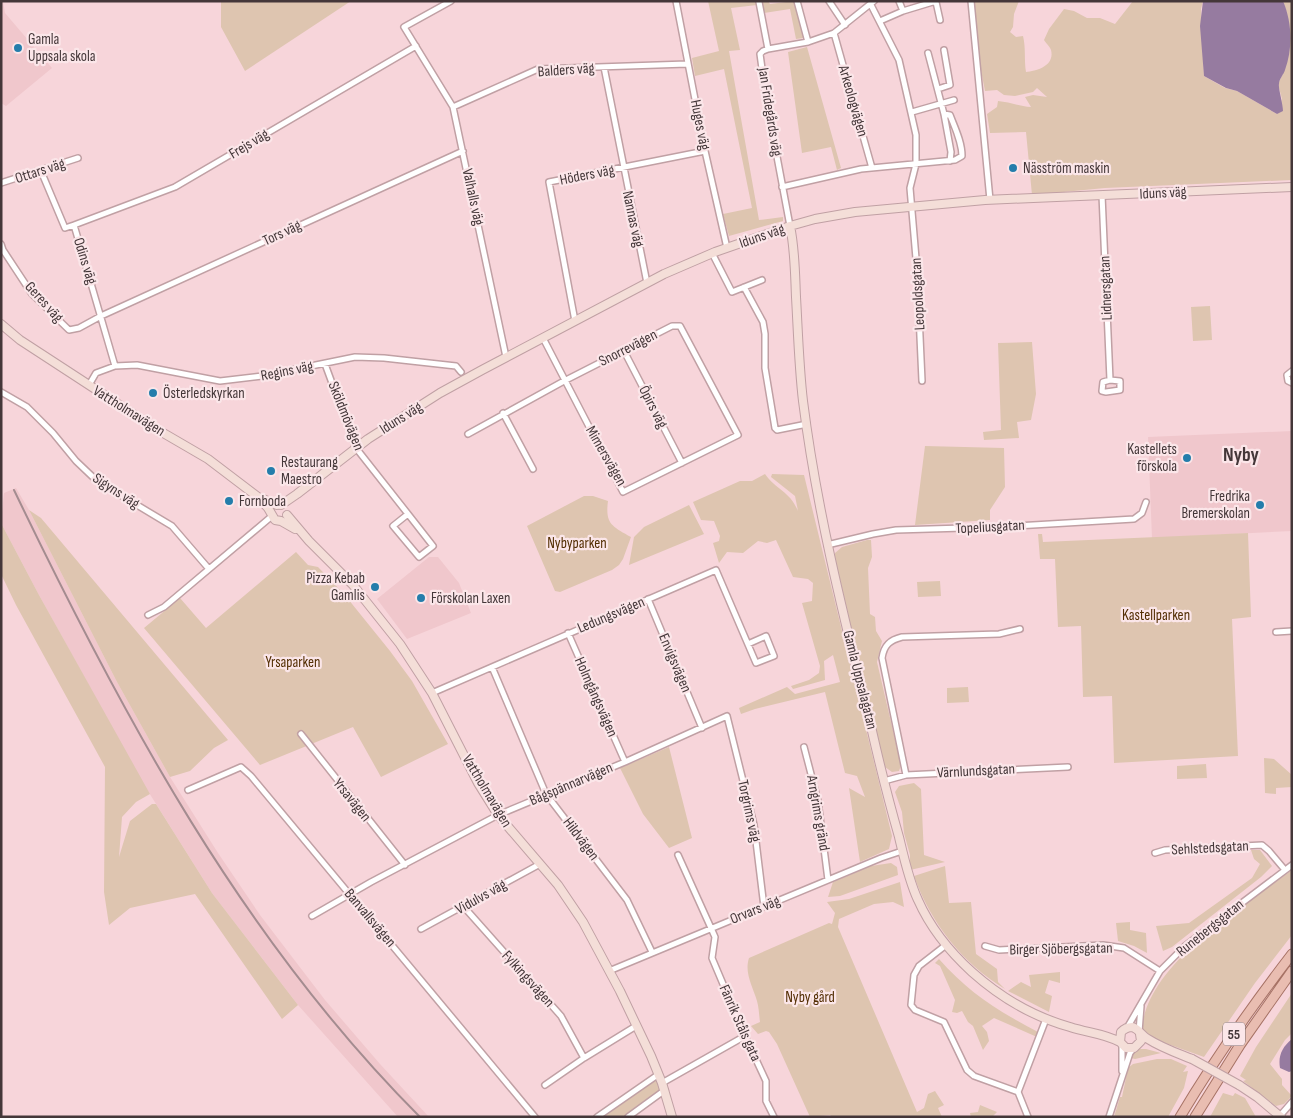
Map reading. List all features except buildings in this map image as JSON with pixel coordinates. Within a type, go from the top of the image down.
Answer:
[{"type":"main road","name":"55","points":[[1180,1117],[1230,1038],[1292,954]]},
{"type":"main road","name":"55","points":[[1195,1117],[1240,1045],[1292,971]]},
{"type":"street","name":"Valhalls väg","points":[[451,1],[404,27],[453,107],[506,357]]},
{"type":"street","name":"Huges väg","points":[[676,1],[705,151],[727,248]]},
{"type":"street","points":[[797,1],[808,42]]},
{"type":"street","points":[[829,1],[845,26]]},
{"type":"street","points":[[899,1],[903,11]]},
{"type":"street","points":[[972,1],[990,200]]},
{"type":"street","name":"Jan Fridegårds väg","points":[[759,2],[768,49],[763,50],[760,54],[766,98],[790,226]]},
{"type":"street","points":[[880,22],[903,11],[936,2],[940,20]]},
{"type":"street","points":[[768,49],[808,42],[834,33],[872,3]]},
{"type":"street","name":"Leopoldsgatan","points":[[872,3],[899,60],[916,135],[916,164],[910,188],[917,270],[922,381]]},
{"type":"street","name":"Arkeologvägen","points":[[834,33],[872,168]]},
{"type":"street","name":"Frejs väg","points":[[74,225],[175,187],[416,46]]},
{"type":"street","points":[[938,89],[950,85],[944,50]]},
{"type":"street","points":[[928,54],[944,114],[951,152],[950,161]]},
{"type":"street","name":"Balders väg","points":[[453,107],[538,69],[688,64]]},
{"type":"street","name":"Nannas väg","points":[[604,67],[647,283]]},
{"type":"street","points":[[912,112],[954,100]]},
{"type":"street","points":[[782,187],[845,172],[955,160],[962,156],[962,150],[950,115],[944,114]]},
{"type":"street","name":"Höders väg","points":[[575,321],[549,182],[705,151]]},
{"type":"street","name":"Tors väg","points":[[101,316],[463,152]]},
{"type":"street","name":"Ottars väg","points":[[1,184],[78,158]]},
{"type":"street","name":"Odins väg","points":[[41,171],[65,228],[74,225],[116,366]]},
{"type":"street","name":"Iduns väg","points":[[283,509],[297,494],[356,448],[440,393],[647,283],[712,253],[790,226],[815,219],[847,214],[990,200],[1292,187]]},
{"type":"street","name":"Lidnersgatan","points":[[1102,195],[1110,380]]},
{"type":"street","name":"Gamla Uppsalagatan","points":[[790,226],[796,284],[799,353],[807,424],[827,545],[884,781],[902,851],[918,900],[946,945],[966,967],[1014,1004],[1046,1019],[1072,1028],[1098,1033],[1121,1044]]},
{"type":"street","name":"Geres väg","points":[[1,244],[32,294],[70,330],[79,328],[101,316]]},
{"type":"street","points":[[712,253],[732,292],[762,280]]},
{"type":"street","points":[[744,287],[763,322],[765,334],[764,368],[774,428],[777,430],[807,424]]},
{"type":"street","name":"Vattholmavägen","points":[[1,324],[20,340],[153,427],[208,459],[258,496],[283,509],[303,535],[359,593],[400,644],[432,693],[478,783],[498,815],[558,886],[583,922],[609,971],[664,1087],[672,1117]]},
{"type":"street","name":"Snorrevägen","points":[[468,434],[564,380],[672,326],[680,326],[738,435]]},
{"type":"street","name":"Mimersvägen","points":[[543,338],[623,492],[738,435]]},
{"type":"street","name":"Öpirs väg","points":[[624,351],[682,463]]},
{"type":"street","name":"Regins väg","points":[[89,385],[96,373],[116,366],[137,365],[220,382],[262,376],[355,357],[384,358],[456,366],[461,372]]},
{"type":"street","name":"Sköldmövägen","points":[[325,364],[356,448],[408,514],[433,546],[419,557],[393,526],[408,514]]},
{"type":"street","points":[[1292,371],[1287,376],[1288,382],[1292,383]]},
{"type":"street","name":"Sigyns väg","points":[[1,392],[27,407],[53,432],[76,461],[97,481],[172,526],[209,569]]},
{"type":"street","points":[[504,414],[533,469]]},
{"type":"street","name":"Vattholmavägen","points":[[258,496],[275,520],[281,521],[303,535]]},
{"type":"street","name":"Topeliusgatan","points":[[827,545],[896,530],[997,527],[1134,519],[1142,513],[1146,502]]},
{"type":"street","points":[[148,615],[164,607],[209,569],[272,515],[273,508],[283,509],[284,520],[281,521]]},
{"type":"street","name":"Ledungsvägen","points":[[432,693],[716,570],[756,663],[774,656],[766,636],[748,644]]},
{"type":"street","name":"Envigsvägen","points":[[648,599],[702,728]]},
{"type":"street","points":[[906,775],[882,658],[883,651],[888,643],[902,637],[999,634],[1020,628]]},
{"type":"street","points":[[1276,632],[1292,631]]},
{"type":"street","name":"Holmgångsvägen","points":[[568,633],[625,762]]},
{"type":"street","name":"Hildvägen","points":[[492,667],[546,794],[627,900],[652,952]]},
{"type":"street","name":"Bågspännarvägen","points":[[312,916],[498,815],[625,762],[727,716]]},
{"type":"street","name":"Torgrims väg","points":[[727,716],[754,825],[764,907]]},
{"type":"street","name":"Yrsavägen","points":[[300,734],[405,864]]},
{"type":"street","name":"Arngrims gränd","points":[[804,747],[820,809],[828,880]]},
{"type":"street","name":"Banvallsvägen","points":[[235,762],[257,783],[535,1117]]},
{"type":"street","points":[[188,790],[241,767]]},
{"type":"street","name":"Värnlundsgatan","points":[[884,781],[906,775],[1068,767]]},
{"type":"street","name":"Sehlstedsgatan","points":[[1155,853],[1165,850],[1262,845],[1285,870]]},
{"type":"street","name":"Orvars väg","points":[[609,971],[902,851]]},
{"type":"street","name":"Fänrik Ståls gata","points":[[678,855],[715,937],[712,958],[766,1081],[766,1101],[774,1117]]},
{"type":"street","name":"Vidulvs väg","points":[[421,929],[540,864]]},
{"type":"street","name":"Runebergsgatan","points":[[1124,1030],[1160,971],[1185,946],[1292,865]]},
{"type":"street","name":"Fylkingsvägen","points":[[464,907],[561,1016],[584,1058]]},
{"type":"street","points":[[946,945],[919,966],[914,974],[911,1005],[915,1010],[944,1022],[967,1070],[974,1076],[1018,1092]]},
{"type":"street","name":"Birger Sjöbergsgatan","points":[[985,946],[999,950],[1103,945],[1124,948],[1160,971]]},
{"type":"street","name":"Runebergsgatan","points":[[1140,1033],[1138,1024],[1142,1003]]},
{"type":"street","points":[[1028,1117],[1018,1092],[1046,1019]]},
{"type":"street","points":[[545,1085],[636,1026]]},
{"type":"street","points":[[1121,1076],[1121,1044],[1124,1030],[1133,1027],[1164,1048],[1192,1059],[1239,1085],[1280,1116],[1292,1102]]},
{"type":"street","name":"Gamla Uppsalagatan","points":[[1098,1033],[1124,1030]]},
{"type":"street","points":[[1109,1117],[1130,1053],[1141,1041],[1140,1033]]},
{"type":"street","points":[[628,1117],[664,1087],[745,1036]]},
{"type":"street","points":[[1121,1044],[1126,1048],[1164,1048]]},
{"type":"street","points":[[597,1117],[658,1074]]},
{"type":"shaded area","name":"Gamla Uppsala skola","points":[[1,1],[3,1],[5,13],[52,68],[6,106],[1,103]]},
{"type":"shaded area","points":[[1203,1],[1283,1],[1290,26],[1290,44],[1288,62],[1279,84],[1283,111],[1277,114],[1237,91],[1226,88],[1204,76],[1200,26]]},
{"type":"shaded area","points":[[1292,431],[1292,531],[1152,538],[1148,437]]},
{"type":"shaded area","points":[[16,488],[117,682],[170,777],[218,853],[260,915],[325,1000],[429,1117],[398,1117],[298,1005],[212,893],[141,780],[1,523],[4,493]]},
{"type":"shaded area","name":"Förskolan Laxen","points":[[429,557],[438,557],[459,583],[471,613],[407,639],[377,599]]},
{"type":"shaded area","points":[[1292,1039],[1292,1071],[1289,1072],[1280,1068],[1280,1056],[1283,1049]]},
{"type":"green space","points":[[221,1],[351,1],[245,71],[221,27]]},
{"type":"green space","points":[[708,1],[756,1],[757,5],[731,8],[740,50],[729,51],[759,220],[783,217],[783,221],[729,236],[723,214],[752,208],[724,69],[695,76],[692,58],[719,51]]},
{"type":"green space","points":[[762,1],[768,1],[770,4],[794,1],[804,38],[796,39],[790,9],[764,13]]},
{"type":"green space","points":[[969,1],[1019,1],[1010,32],[1016,37],[1023,36],[1026,72],[1040,69],[1048,64],[1052,55],[1044,40],[1049,29],[1064,9],[1074,11],[1087,18],[1100,18],[1115,24],[1133,1],[1203,1],[1201,9],[1204,76],[1225,88],[1237,91],[1277,114],[1282,99],[1278,84],[1286,64],[1290,43],[1290,33],[1283,1],[1292,1],[1292,180],[1105,188],[1032,195],[1026,132],[990,133],[987,114],[997,107],[998,101],[1031,107],[1025,97],[1033,95],[1047,97],[1037,88],[1033,92],[1015,96],[1004,95],[997,90],[985,91]]},
{"type":"green space","points":[[807,47],[841,168],[837,170],[831,147],[802,153],[788,52]]},
{"type":"green space","points":[[1210,306],[1212,340],[1193,341],[1191,307]]},
{"type":"green space","points":[[1032,342],[1036,394],[1031,420],[1017,422],[1019,438],[984,440],[983,432],[1001,430],[998,343]]},
{"type":"green space","points":[[925,446],[1004,448],[1005,487],[990,510],[990,520],[915,525]]},
{"type":"green space","points":[[765,474],[791,499],[798,511],[795,496],[771,477],[772,474],[804,475],[892,836],[889,849],[860,862],[849,788],[865,797],[857,776],[845,773],[825,692],[741,714],[739,708],[787,687],[795,694],[840,682],[833,655],[824,661],[825,680],[793,689],[791,686],[809,680],[819,673],[820,666],[802,603],[812,601],[813,583],[808,579],[793,577],[776,540],[767,543],[758,541],[743,553],[727,552],[719,563],[713,543],[719,541],[720,536],[714,521],[701,520],[693,502],[740,481],[752,481]]},
{"type":"green space","name":"Nybyparken","points":[[584,496],[593,496],[608,501],[607,509],[611,524],[631,537],[623,559],[612,570],[560,592],[555,591],[527,526]]},
{"type":"green space","points":[[689,505],[704,534],[629,565],[634,537],[644,527]]},
{"type":"green space","points":[[29,510],[41,518],[228,740],[214,748],[190,771],[170,777],[117,682]]},
{"type":"green space","points":[[1,523],[150,794],[136,802],[122,817],[119,857],[130,821],[152,804],[156,804],[212,893],[298,1005],[282,1019],[195,894],[130,908],[109,925],[104,892],[105,767],[16,605],[1,574]]},
{"type":"green space","name":"Kastellparken","points":[[1248,533],[1251,617],[1232,619],[1238,756],[1114,763],[1112,696],[1083,697],[1081,626],[1058,627],[1055,559],[1040,559],[1038,534],[1042,534],[1043,542]]},
{"type":"green space","points":[[871,540],[872,557],[868,568],[870,614],[875,617],[876,631],[882,641],[877,662],[901,765],[899,771],[892,772],[885,767],[882,759],[835,558],[835,553],[842,547]]},
{"type":"green space","name":"Yrsaparken","points":[[296,552],[308,565],[318,567],[344,594],[390,651],[412,681],[448,744],[381,777],[353,727],[260,765],[144,628],[180,598],[206,628]]},
{"type":"green space","points":[[940,581],[941,596],[918,597],[917,582]]},
{"type":"green space","points":[[968,687],[969,702],[947,703],[947,688]]},
{"type":"green space","points":[[669,747],[692,838],[669,848],[643,814],[620,768]]},
{"type":"green space","points":[[1264,758],[1274,759],[1292,775],[1292,787],[1276,788],[1276,794],[1265,793]]},
{"type":"green space","points":[[1206,764],[1207,778],[1177,779],[1177,766]]},
{"type":"green space","points":[[914,783],[921,789],[924,855],[945,862],[910,870],[910,855],[904,833],[902,812],[895,792],[899,786]]},
{"type":"green space","points":[[1251,850],[1260,850],[1272,866],[1261,877],[1172,947],[1163,951],[1156,926],[1189,923],[1252,878],[1260,864],[1254,859]]},
{"type":"green space","points":[[891,863],[897,867],[898,875],[840,896],[828,897],[833,882],[871,866]]},
{"type":"green space","points":[[945,866],[949,903],[971,902],[976,954],[997,969],[998,982],[1005,989],[975,967],[962,954],[929,910],[914,876]]},
{"type":"green space","points":[[1292,870],[1292,935],[1255,983],[1204,1057],[1151,1038],[1142,1030],[1148,1006],[1160,982],[1178,960],[1224,919]]},
{"type":"green space","name":"Nyby gård","points":[[900,882],[904,907],[893,902],[874,904],[839,919],[838,927],[917,1112],[924,1108],[928,1094],[935,1091],[944,1105],[938,1108],[942,1117],[832,1117],[830,1115],[810,1117],[777,1044],[769,1032],[766,1031],[758,1034],[751,1026],[760,1022],[758,1004],[748,975],[749,958],[829,923],[832,924],[835,913],[827,902],[849,899]]},
{"type":"green space","points":[[1130,922],[1130,930],[1146,933],[1147,953],[1118,941],[1116,923]]},
{"type":"green space","points":[[939,959],[973,992],[1010,1017],[1038,1032],[1037,1037],[994,1018],[982,1026],[987,1032],[989,1041],[983,1050],[973,1026],[968,1022],[962,1011],[952,1012],[955,1000],[940,966],[935,963]]},
{"type":"green space","points":[[1060,972],[1060,983],[1049,980],[1045,993],[1052,996],[1049,1012],[1008,991],[1021,982],[1031,987],[1029,975]]},
{"type":"green space","points":[[1292,993],[1292,1033],[1285,1040],[1270,1064],[1282,1079],[1282,1085],[1292,1096],[1284,1104],[1276,1106],[1243,1081],[1246,1080],[1240,1076],[1256,1047]]},
{"type":"green space","points":[[1140,1049],[1161,1053],[1135,1059],[1131,1058],[1134,1052]]},
{"type":"green space","points":[[1157,1059],[1171,1059],[1187,1066],[1183,1072],[1188,1071],[1184,1088],[1168,1117],[1114,1117],[1120,1097],[1122,1097],[1128,1068],[1133,1064]]},
{"type":"green space","points":[[659,1074],[665,1090],[628,1117],[597,1117]]},
{"type":"green space","points":[[1223,1093],[1233,1096],[1235,1093],[1245,1098],[1256,1117],[1210,1117]]},
{"type":"green space","points":[[980,1105],[997,1112],[992,1117],[971,1117],[970,1113],[978,1112]]},
{"type":"railway","points":[[14,490],[98,658],[143,740],[191,821],[242,900],[297,976],[356,1048],[420,1117]]},
{"type":"place","name":"Gamla Uppsala skola","points":[[18,48]]},
{"type":"place","name":"Näsström maskin","points":[[1013,168]]},
{"type":"place","name":"Österledskyrkan","points":[[153,393]]},
{"type":"place","name":"Kastellets förskola","points":[[1187,458]]},
{"type":"place","name":"Restaurang Maestro","points":[[271,471]]},
{"type":"place","name":"Fornboda","points":[[229,501]]},
{"type":"place","name":"Fredrika Bremerskolan","points":[[1260,505]]},
{"type":"place","name":"Pizza Kebab Gamlis","points":[[375,587]]},
{"type":"place","name":"Förskolan Laxen","points":[[421,598]]},
{"type":"district","name":"Nyby","points":[[1241,455]]}]
